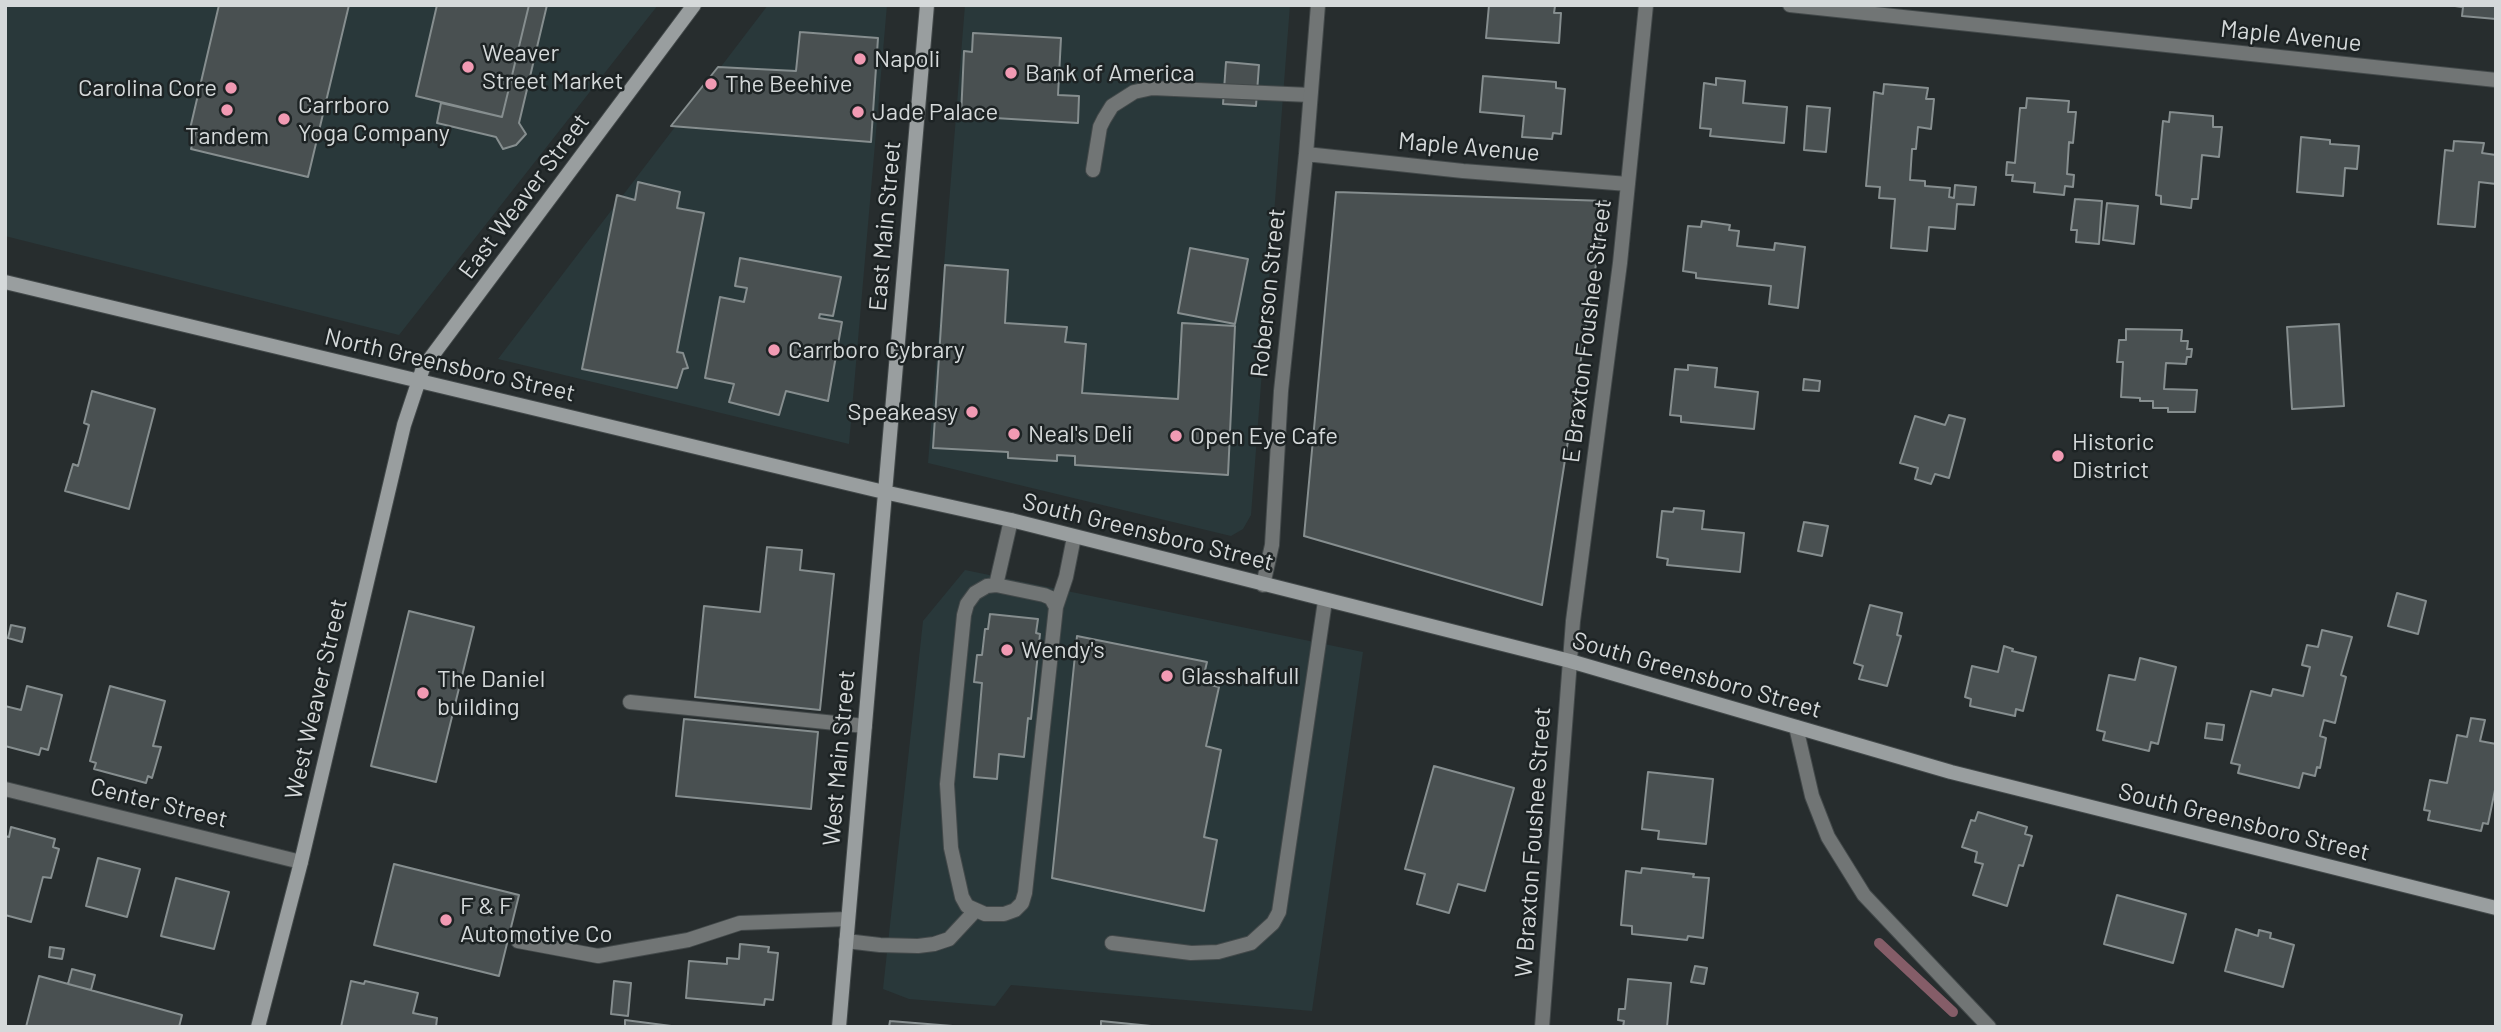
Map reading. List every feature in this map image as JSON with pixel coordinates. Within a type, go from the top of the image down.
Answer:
[{"type":"main road","name":"East Weaver Street","points":[[418,381],[438,347],[694,5]]},
{"type":"main road","name":"East Main Street","points":[[884,492],[927,5]]},
{"type":"main road","name":"North Greensboro Street","points":[[5,282],[884,492]]},
{"type":"main road","name":"West Weaver Street","points":[[258,1027],[302,862],[388,491],[418,381]]},
{"type":"main road","name":"South Greensboro Street","points":[[884,492],[1011,520],[1570,661],[1951,772],[2496,908]]},
{"type":"main road","name":"West Main Street","points":[[839,1027],[884,492]]},
{"type":"street","name":"Roberson Street","points":[[1263,585],[1272,545],[1281,391],[1306,154],[1318,5]]},
{"type":"street","name":"E Braxton Foushee Street","points":[[1570,661],[1620,263],[1646,5]]},
{"type":"street","name":"Maple Avenue","points":[[1790,5],[2496,80]]},
{"type":"street","points":[[1093,170],[1100,127],[1104,119],[1112,106],[1133,92],[1152,88],[1310,96]]},
{"type":"street","name":"Maple Avenue","points":[[1306,154],[1462,171],[1628,184]]},
{"type":"street","points":[[996,584],[1011,520]]},
{"type":"street","points":[[1056,607],[1051,598],[1044,594],[996,584],[986,586],[975,593],[967,604],[964,615],[947,784],[951,848],[962,897],[967,906],[975,911],[995,914],[1015,910],[1022,903],[1025,893],[1056,607],[1074,537]]},
{"type":"street","points":[[1112,943],[1191,953],[1219,952],[1251,943],[1273,923],[1279,912],[1325,601]]},
{"type":"street","name":"W Braxton Foushee Street","points":[[1542,1027],[1570,661]]},
{"type":"street","points":[[630,702],[865,726]]},
{"type":"street","points":[[1796,727],[1812,796],[1828,838],[1864,895],[1989,1027]]},
{"type":"street","name":"Center Street","points":[[5,789],[302,862]]},
{"type":"street","points":[[846,941],[893,946],[934,944],[949,939],[975,911]]},
{"type":"street","points":[[518,941],[598,956],[688,940],[740,923],[848,919]]},
{"type":"shaded area","points":[[5,5],[658,5],[399,335],[5,236]]},
{"type":"shaded area","points":[[768,5],[887,5],[849,444],[498,359]]},
{"type":"shaded area","points":[[965,5],[1290,5],[1251,515],[1243,529],[1231,536],[928,463]]},
{"type":"shaded area","points":[[965,570],[1363,652],[1312,1011],[1011,985],[995,1006],[909,999],[883,989],[923,621]]},
{"type":"building","points":[[219,5],[349,5],[308,177],[191,149],[196,130],[190,129]]},
{"type":"building","name":"Weaver Street Market","points":[[437,5],[529,5],[502,117],[416,96]]},
{"type":"building","points":[[529,5],[547,5],[519,123],[526,134],[516,145],[503,149],[496,137],[437,123],[441,103],[502,117]]},
{"type":"building","points":[[1489,5],[1555,6],[1554,13],[1561,13],[1559,43],[1486,38]]},
{"type":"building","points":[[2496,5],[2496,19],[2462,16],[2463,7],[2455,6]]},
{"type":"building","points":[[800,32],[878,38],[871,142],[671,126],[718,67],[796,71]]},
{"type":"building","name":"Bank of America","points":[[973,33],[1061,38],[1058,95],[1079,96],[1078,123],[961,116],[964,51],[972,52]]},
{"type":"building","points":[[1226,62],[1259,65],[1256,106],[1223,104]]},
{"type":"building","points":[[1483,76],[1556,82],[1556,88],[1565,89],[1561,134],[1553,133],[1552,139],[1522,137],[1524,116],[1480,112]]},
{"type":"building","points":[[1716,78],[1745,81],[1743,103],[1787,107],[1784,143],[1710,136],[1711,129],[1700,128],[1704,83],[1716,85]]},
{"type":"building","points":[[1884,84],[1928,88],[1926,99],[1934,99],[1931,129],[1918,127],[1916,149],[1912,149],[1910,180],[1925,181],[1925,186],[1950,188],[1949,197],[1954,198],[1955,185],[1976,187],[1974,205],[1957,204],[1955,229],[1929,227],[1927,251],[1891,248],[1895,199],[1879,198],[1880,187],[1866,186],[1874,92],[1883,94]]},
{"type":"building","points":[[2027,98],[2069,101],[2068,112],[2076,112],[2073,143],[2069,142],[2067,174],[2074,175],[2073,187],[2065,186],[2064,195],[2034,192],[2035,183],[2012,181],[2013,175],[2006,175],[2007,162],[2015,163],[2020,108],[2026,108]]},
{"type":"building","points":[[1807,106],[1830,108],[1826,152],[1804,150]]},
{"type":"building","points":[[2170,112],[2213,116],[2213,127],[2222,127],[2219,157],[2202,155],[2198,199],[2192,199],[2191,208],[2161,204],[2161,196],[2156,195],[2163,121],[2169,122]]},
{"type":"building","points":[[2301,137],[2330,140],[2330,144],[2359,146],[2357,169],[2345,168],[2343,196],[2297,192]]},
{"type":"building","points":[[2454,141],[2484,143],[2482,153],[2496,155],[2496,184],[2479,182],[2475,227],[2438,224],[2445,150],[2453,151]]},
{"type":"building","points":[[638,182],[680,192],[677,208],[704,213],[677,352],[683,353],[688,368],[683,369],[677,388],[582,369],[617,195],[635,200]]},
{"type":"building","points":[[1336,192],[1606,201],[1542,605],[1304,536]]},
{"type":"building","points":[[2075,199],[2102,201],[2099,244],[2076,242],[2077,230],[2071,230]]},
{"type":"building","points":[[2107,203],[2138,206],[2134,244],[2103,240]]},
{"type":"building","points":[[1702,221],[1730,225],[1729,230],[1739,231],[1737,246],[1774,250],[1775,243],[1805,247],[1798,308],[1769,304],[1771,286],[1696,278],[1696,273],[1683,271],[1688,226],[1701,227]]},
{"type":"building","points":[[1190,248],[1248,259],[1235,324],[1178,313]]},
{"type":"building","name":"Carrboro Cybrary","points":[[740,258],[841,277],[833,316],[820,314],[819,318],[842,322],[828,401],[786,391],[779,415],[729,402],[734,384],[705,378],[720,297],[744,302],[747,288],[735,286]]},
{"type":"building","points":[[945,265],[1008,270],[1005,323],[1067,327],[1065,342],[1086,344],[1082,393],[1178,399],[1182,323],[1235,326],[1228,475],[1075,465],[1075,456],[1057,455],[1057,461],[1008,458],[1008,452],[933,448]]},
{"type":"building","points":[[2339,324],[2344,406],[2292,409],[2287,327]]},
{"type":"building","points":[[2126,329],[2182,330],[2181,341],[2188,341],[2187,349],[2192,349],[2191,357],[2187,357],[2186,364],[2166,363],[2164,389],[2197,390],[2195,412],[2168,412],[2168,408],[2153,408],[2153,401],[2121,397],[2123,362],[2117,362],[2119,340],[2126,340]]},
{"type":"building","points":[[1688,365],[1717,368],[1715,387],[1758,392],[1754,429],[1681,422],[1681,416],[1670,415],[1675,369],[1688,370]]},
{"type":"building","points":[[1804,379],[1820,381],[1819,391],[1803,390]]},
{"type":"building","points":[[92,391],[155,409],[129,509],[65,491],[73,464],[78,466],[89,425],[84,423]]},
{"type":"building","points":[[1949,415],[1965,419],[1949,478],[1935,474],[1931,484],[1915,479],[1918,468],[1900,463],[1915,416],[1945,425]]},
{"type":"building","points":[[1674,508],[1704,511],[1702,529],[1744,533],[1740,572],[1667,565],[1668,559],[1657,557],[1662,511],[1673,512]]},
{"type":"building","points":[[1804,522],[1828,526],[1822,556],[1798,551]]},
{"type":"building","points":[[767,547],[802,550],[800,570],[834,574],[820,710],[695,697],[704,606],[760,612]]},
{"type":"building","points":[[2397,593],[2426,601],[2418,634],[2388,626]]},
{"type":"building","points":[[1870,605],[1902,613],[1897,635],[1901,636],[1887,686],[1859,679],[1863,666],[1854,663]]},
{"type":"building","name":"The Daniel building","points":[[409,611],[474,627],[436,782],[371,766]]},
{"type":"building","points":[[990,614],[1038,619],[1036,633],[1040,634],[1024,757],[999,754],[997,779],[974,777],[982,683],[974,682],[977,655],[982,655]]},
{"type":"building","points":[[11,625],[25,628],[22,642],[8,638]]},
{"type":"building","points":[[2322,630],[2352,637],[2341,675],[2346,677],[2335,723],[2324,720],[2320,736],[2326,738],[2320,768],[2317,767],[2315,776],[2303,773],[2299,788],[2238,773],[2240,765],[2231,763],[2251,691],[2271,696],[2273,689],[2303,696],[2310,667],[2302,665],[2307,645],[2318,647]]},
{"type":"building","points":[[1077,636],[1207,662],[1202,683],[1219,687],[1206,746],[1221,750],[1204,837],[1217,840],[1204,911],[1052,878]]},
{"type":"building","points":[[2004,646],[2013,649],[2012,651],[2036,657],[2023,711],[2016,709],[2015,716],[1970,706],[1971,699],[1965,697],[1972,666],[1998,672]]},
{"type":"building","points":[[2140,658],[2176,667],[2158,744],[2151,742],[2149,751],[2103,740],[2105,732],[2097,730],[2109,675],[2135,680]]},
{"type":"building","points":[[27,686],[62,695],[48,750],[41,748],[39,755],[5,746],[5,706],[21,710]]},
{"type":"building","points":[[110,686],[165,701],[153,746],[161,747],[152,778],[148,776],[146,783],[94,769],[96,763],[90,761]]},
{"type":"building","points":[[2471,718],[2485,720],[2480,741],[2496,744],[2496,785],[2488,824],[2483,823],[2481,831],[2428,820],[2430,811],[2424,810],[2430,780],[2447,783],[2457,735],[2467,737]]},
{"type":"building","points":[[684,719],[818,732],[811,809],[676,796]]},
{"type":"building","points":[[2207,723],[2224,725],[2222,740],[2205,738]]},
{"type":"building","points":[[1434,766],[1514,788],[1485,891],[1458,884],[1449,913],[1417,904],[1425,874],[1405,869]]},
{"type":"building","points":[[1648,772],[1713,779],[1706,844],[1658,839],[1659,831],[1642,829]]},
{"type":"building","points":[[1978,812],[2027,827],[2025,834],[2032,836],[2023,866],[2019,865],[2007,906],[1973,895],[1983,864],[1975,862],[1977,852],[1962,847],[1971,820],[1975,821]]},
{"type":"building","points":[[11,827],[55,839],[53,847],[59,849],[51,878],[43,877],[31,922],[5,915],[5,836],[9,837]]},
{"type":"building","points":[[98,858],[140,869],[127,917],[86,906]]},
{"type":"building","name":"F & F Automotive Co","points":[[394,864],[519,895],[499,976],[374,945]]},
{"type":"building","points":[[1642,868],[1709,878],[1703,938],[1688,936],[1687,940],[1632,934],[1632,926],[1621,925],[1626,871],[1641,873]]},
{"type":"building","points":[[176,878],[229,892],[214,949],[161,936]]},
{"type":"building","points":[[2117,895],[2186,914],[2173,963],[2104,944]]},
{"type":"building","points":[[2236,929],[2258,936],[2259,930],[2271,933],[2270,938],[2294,945],[2283,987],[2225,971]]},
{"type":"building","points":[[740,944],[769,947],[768,952],[778,953],[773,1000],[765,999],[764,1005],[686,998],[689,961],[727,964],[727,958],[739,959]]},
{"type":"building","points":[[50,947],[64,949],[62,959],[49,957]]},
{"type":"building","points":[[1695,966],[1707,968],[1704,984],[1691,982]]},
{"type":"building","points":[[72,969],[95,975],[91,990],[68,984]]},
{"type":"building","points":[[39,976],[182,1015],[179,1027],[26,1027]]},
{"type":"building","points":[[1628,979],[1671,983],[1667,1027],[1623,1027],[1624,1021],[1618,1020],[1619,1009],[1625,1009]]},
{"type":"building","points":[[351,981],[364,984],[365,981],[418,993],[413,1013],[437,1018],[436,1027],[341,1027]]},
{"type":"building","points":[[614,981],[631,983],[628,1016],[611,1014]]},
{"type":"building","points":[[625,1020],[679,1027],[625,1027]]},
{"type":"building","points":[[890,1021],[965,1027],[889,1027]]},
{"type":"building","points":[[1101,1021],[1161,1027],[1101,1027]]},
{"type":"waterway","points":[[1879,943],[1953,1012]]},
{"type":"place","name":"Napoli","points":[[860,59]]},
{"type":"place","name":"Weaver Street Market","points":[[468,67]]},
{"type":"place","name":"Bank of America","points":[[1011,73]]},
{"type":"place","name":"The Beehive","points":[[711,84]]},
{"type":"place","name":"Carolina Core","points":[[231,88]]},
{"type":"place","name":"Tandem","points":[[227,110]]},
{"type":"place","name":"Jade Palace","points":[[858,112]]},
{"type":"place","name":"Carrboro Yoga Company","points":[[284,119]]},
{"type":"place","name":"Carrboro Cybrary","points":[[774,350]]},
{"type":"place","name":"Speakeasy","points":[[972,412]]},
{"type":"place","name":"Neal's Deli","points":[[1014,434]]},
{"type":"place","name":"Open Eye Cafe","points":[[1176,436]]},
{"type":"place","name":"Historic District","points":[[2058,456]]},
{"type":"place","name":"Wendy's","points":[[1007,650]]},
{"type":"place","name":"Glasshalfull","points":[[1167,676]]},
{"type":"place","name":"The Daniel building","points":[[423,693]]},
{"type":"place","name":"F & F Automotive Co","points":[[446,920]]}]
